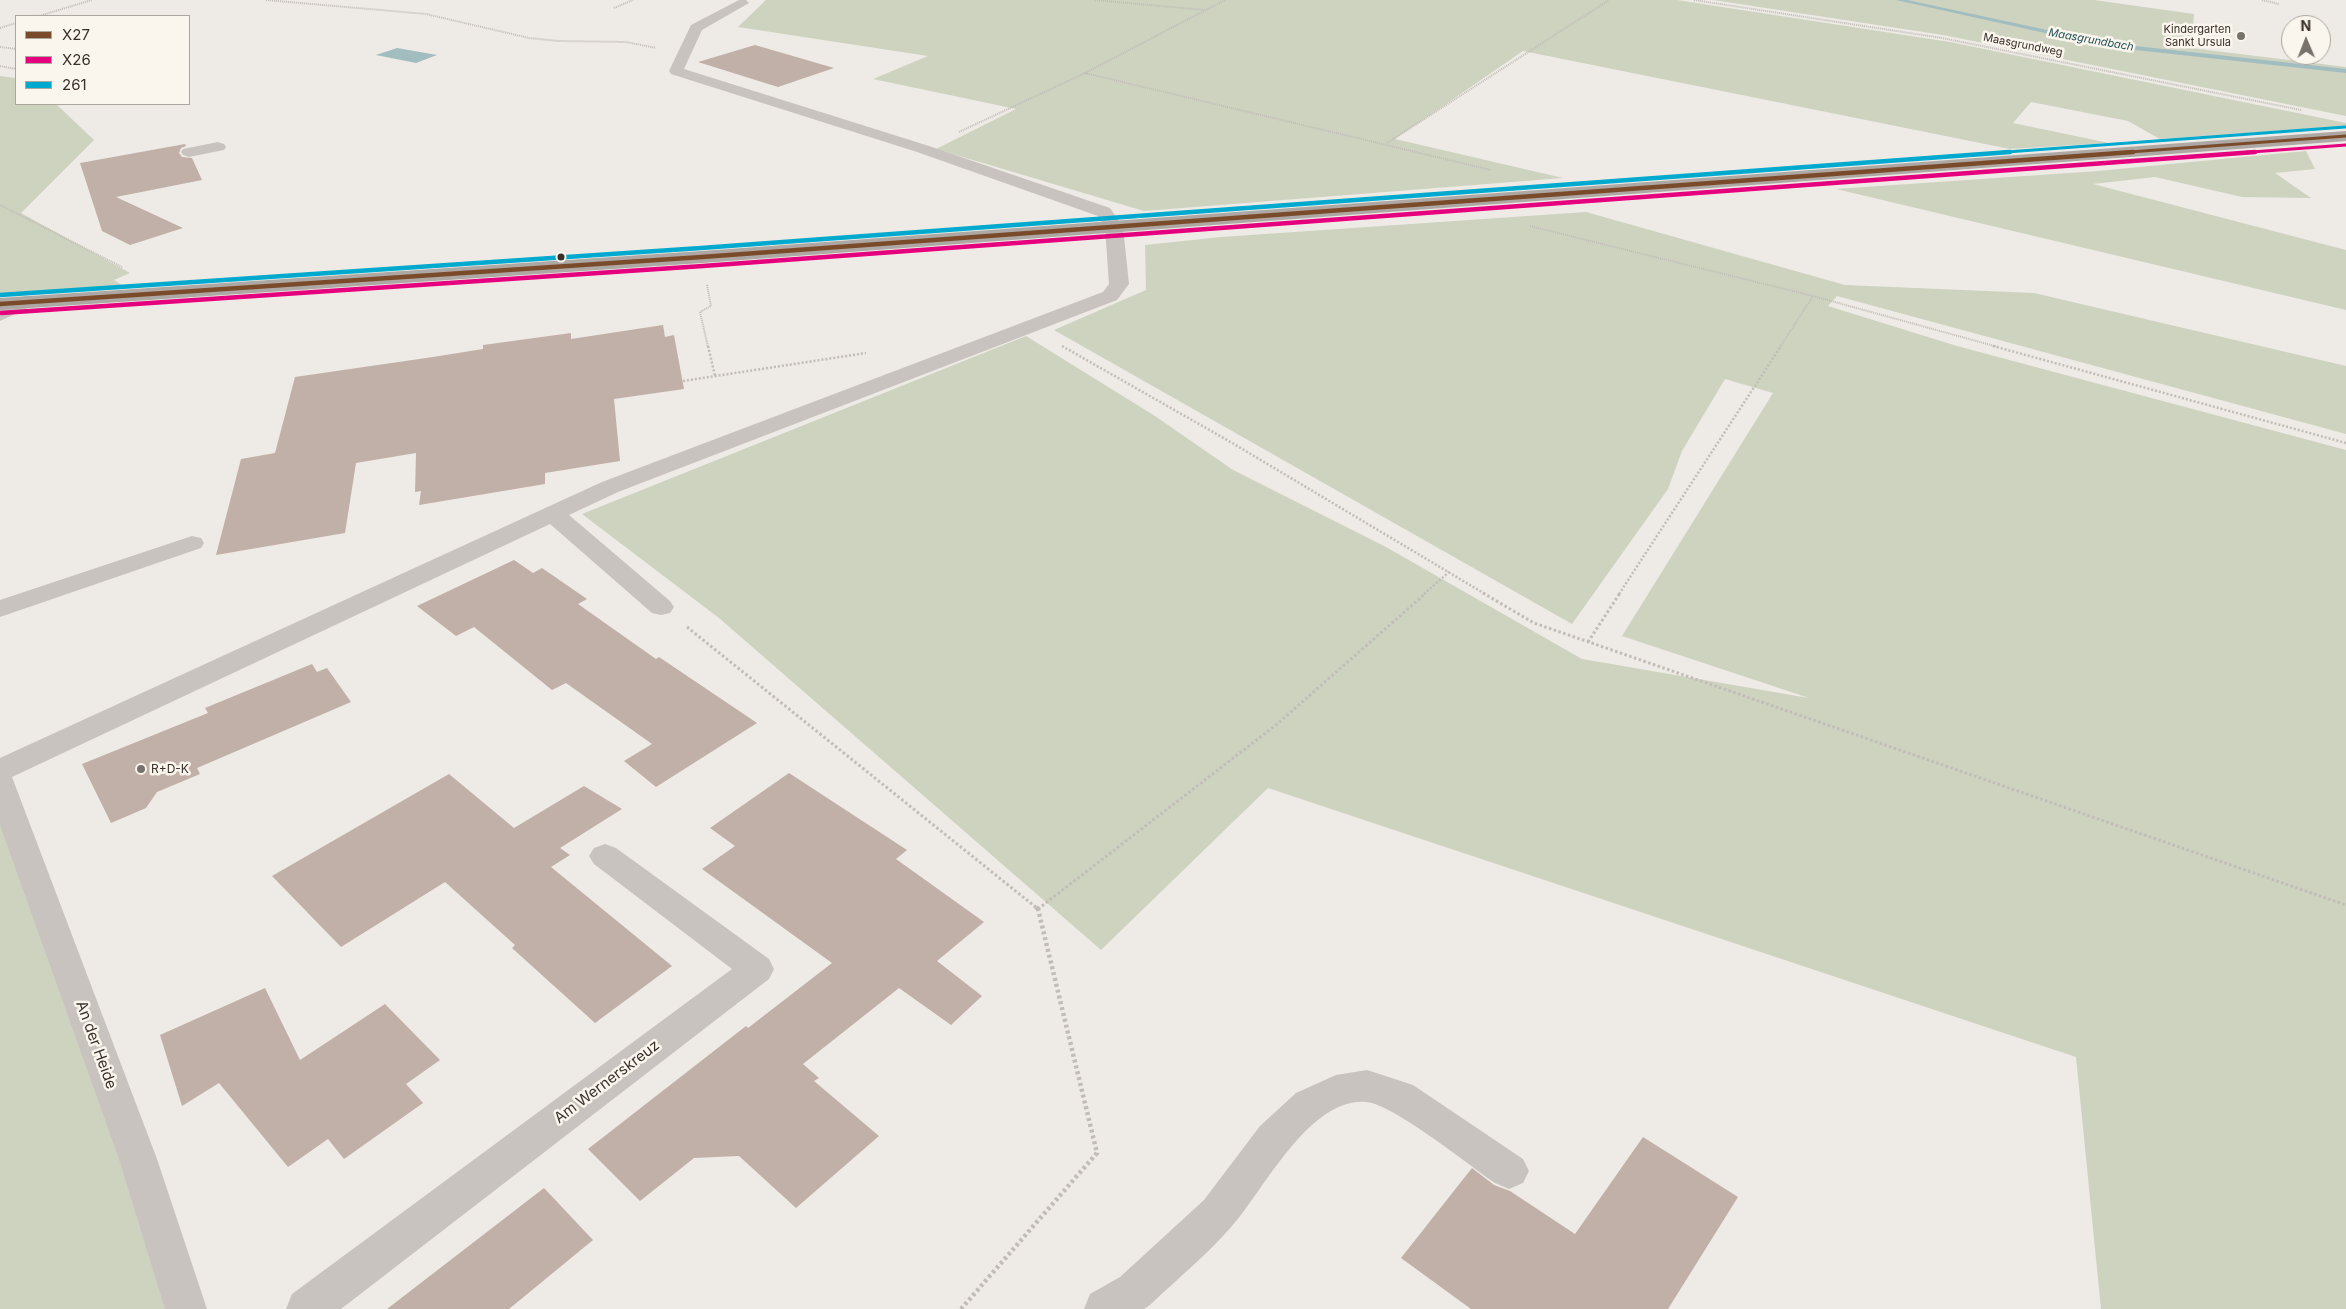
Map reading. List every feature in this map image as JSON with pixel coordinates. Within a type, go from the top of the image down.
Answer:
[{"type":"main road","points":[[0,304],[167,288],[702,257],[2346,136]]},
{"type":"street","points":[[0,770],[610,487],[1110,296],[1119,284],[1114,227],[1104,212],[923,149],[676,71],[696,28],[743,3]]},
{"type":"street","points":[[189,152],[218,147]]},
{"type":"street","points":[[0,315],[25,302]]},
{"type":"street","points":[[553,514],[661,607]]},
{"type":"street","points":[[0,609],[192,542]]},
{"type":"street","name":"An der Heide","points":[[0,782],[138,1159],[186,1309]]},
{"type":"street","name":"Am Wernerskreuz","points":[[307,1309],[757,969],[605,856]]},
{"type":"street","points":[[1105,1309],[1135,1291],[1218,1213],[1274,1138],[1309,1105],[1336,1091],[1367,1086],[1400,1096],[1509,1171]]},
{"type":"path","points":[[42,15],[92,0]]},
{"type":"path","points":[[266,0],[426,14],[529,38],[626,42],[684,56]]},
{"type":"path","points":[[614,8],[633,0]]},
{"type":"path","points":[[1095,0],[1205,10]]},
{"type":"path","points":[[923,149],[1086,73],[1225,0]]},
{"type":"path","points":[[1387,143],[1609,0]]},
{"type":"path","name":"Maasgrundweg","points":[[1694,0],[1942,38],[2309,112]]},
{"type":"path","points":[[2262,0],[2279,4]]},
{"type":"path","points":[[0,28],[15,23]]},
{"type":"path","points":[[0,47],[15,49]]},
{"type":"path","points":[[0,66],[15,69]]},
{"type":"path","points":[[1086,73],[1387,143],[1492,170]]},
{"type":"path","points":[[0,205],[167,288]]},
{"type":"path","points":[[1528,226],[1813,296],[2346,443]]},
{"type":"path","points":[[702,257],[711,306],[700,312],[715,376]]},
{"type":"path","points":[[1588,642],[1813,296]]},
{"type":"path","points":[[1030,328],[1234,444],[1534,623],[2346,905]]},
{"type":"path","points":[[683,381],[866,353]]},
{"type":"path","points":[[1038,909],[1276,725],[1449,572]]},
{"type":"path","points":[[661,607],[1038,909],[1097,1153],[961,1309]]},
{"type":"green space","points":[[766,0],[1677,0],[1950,42],[2346,123],[2346,126],[2160,139],[2128,121],[2031,102],[2013,123],[2109,143],[2010,149],[1523,51],[1395,139],[1563,178],[1144,211],[936,149],[1016,109],[873,79],[928,56],[738,27]]},
{"type":"green space","points":[[1713,0],[2094,0],[2194,14],[2191,48],[2281,59],[2281,65],[2346,67],[2346,116],[1943,35]]},
{"type":"green space","points":[[0,76],[15,78],[15,105],[57,105],[94,140],[21,213],[130,273],[114,280],[125,287],[0,296]]},
{"type":"green space","points":[[2306,151],[2315,169],[2275,173],[2311,198],[2242,197],[2155,177],[2093,184],[2346,250],[2346,310],[1836,189],[2098,171]]},
{"type":"green space","points":[[1586,212],[1845,285],[2034,293],[2346,366],[2346,434],[1837,296],[1828,306],[1957,346],[2346,450],[2346,1309],[2101,1309],[2076,1057],[1268,788],[1101,950],[719,618],[582,514],[1026,336],[1155,416],[1233,470],[1386,547],[1582,659],[1809,698],[1622,636],[1773,393],[1725,379],[1682,451],[1668,489],[1572,624],[1054,330],[1146,290],[1145,245],[1221,237]]},
{"type":"green space","points":[[0,814],[176,1309],[0,1309]]},
{"type":"water","points":[[397,48],[437,55],[416,63],[376,55]]},
{"type":"building","points":[[755,45],[834,68],[778,87],[698,62]]},
{"type":"building","points":[[185,144],[186,146],[181,148],[179,153],[182,157],[192,158],[202,180],[116,197],[183,228],[130,245],[102,231],[80,163]]},
{"type":"building","points":[[663,325],[665,337],[674,335],[684,389],[614,399],[620,461],[545,473],[545,484],[419,505],[421,491],[415,492],[416,453],[356,463],[345,533],[216,555],[241,459],[275,453],[295,377],[483,349],[483,345],[571,333],[571,339]]},
{"type":"building","points":[[514,560],[533,573],[542,568],[587,599],[578,604],[656,659],[659,657],[757,723],[656,787],[624,761],[652,744],[566,683],[552,690],[474,627],[456,636],[417,606]]},
{"type":"building","points":[[312,664],[317,672],[327,668],[351,702],[197,768],[200,774],[157,792],[146,808],[111,823],[82,764],[208,713],[205,708]]},
{"type":"building","points":[[789,773],[907,850],[896,859],[984,922],[937,961],[982,996],[951,1025],[899,988],[803,1064],[819,1078],[814,1081],[879,1136],[796,1208],[739,1156],[694,1158],[640,1201],[588,1149],[746,1026],[748,1028],[832,963],[702,869],[735,846],[710,828]]},
{"type":"building","points":[[449,774],[514,828],[584,786],[622,809],[560,848],[570,855],[551,867],[672,966],[595,1023],[512,948],[515,945],[445,882],[341,947],[272,876]]},
{"type":"building","points":[[265,988],[300,1060],[385,1004],[440,1060],[406,1084],[423,1103],[344,1159],[328,1139],[288,1167],[219,1083],[182,1106],[160,1035]]},
{"type":"building","points":[[1643,1137],[1738,1197],[1668,1309],[1471,1309],[1401,1258],[1472,1168],[1494,1185],[1510,1191],[1575,1234]]},
{"type":"building","points":[[544,1188],[593,1240],[509,1309],[387,1309]]},
{"type":"waterway","name":"Maasgrundbach","points":[[1899,0],[2108,45],[2346,71]]},
{"type":"transit line","name":"261","points":[[0,295],[701,248],[2345,127]]},
{"type":"transit line","name":"X27","points":[[0,304],[702,257],[2346,136]]},
{"type":"transit line","name":"X26","points":[[1,313],[703,266],[2346,145]]},
{"type":"place","name":"Kindergarten Sankt Ursula","points":[[2241,36]]},
{"type":"place","name":"R+D-K","points":[[141,769]]}]
